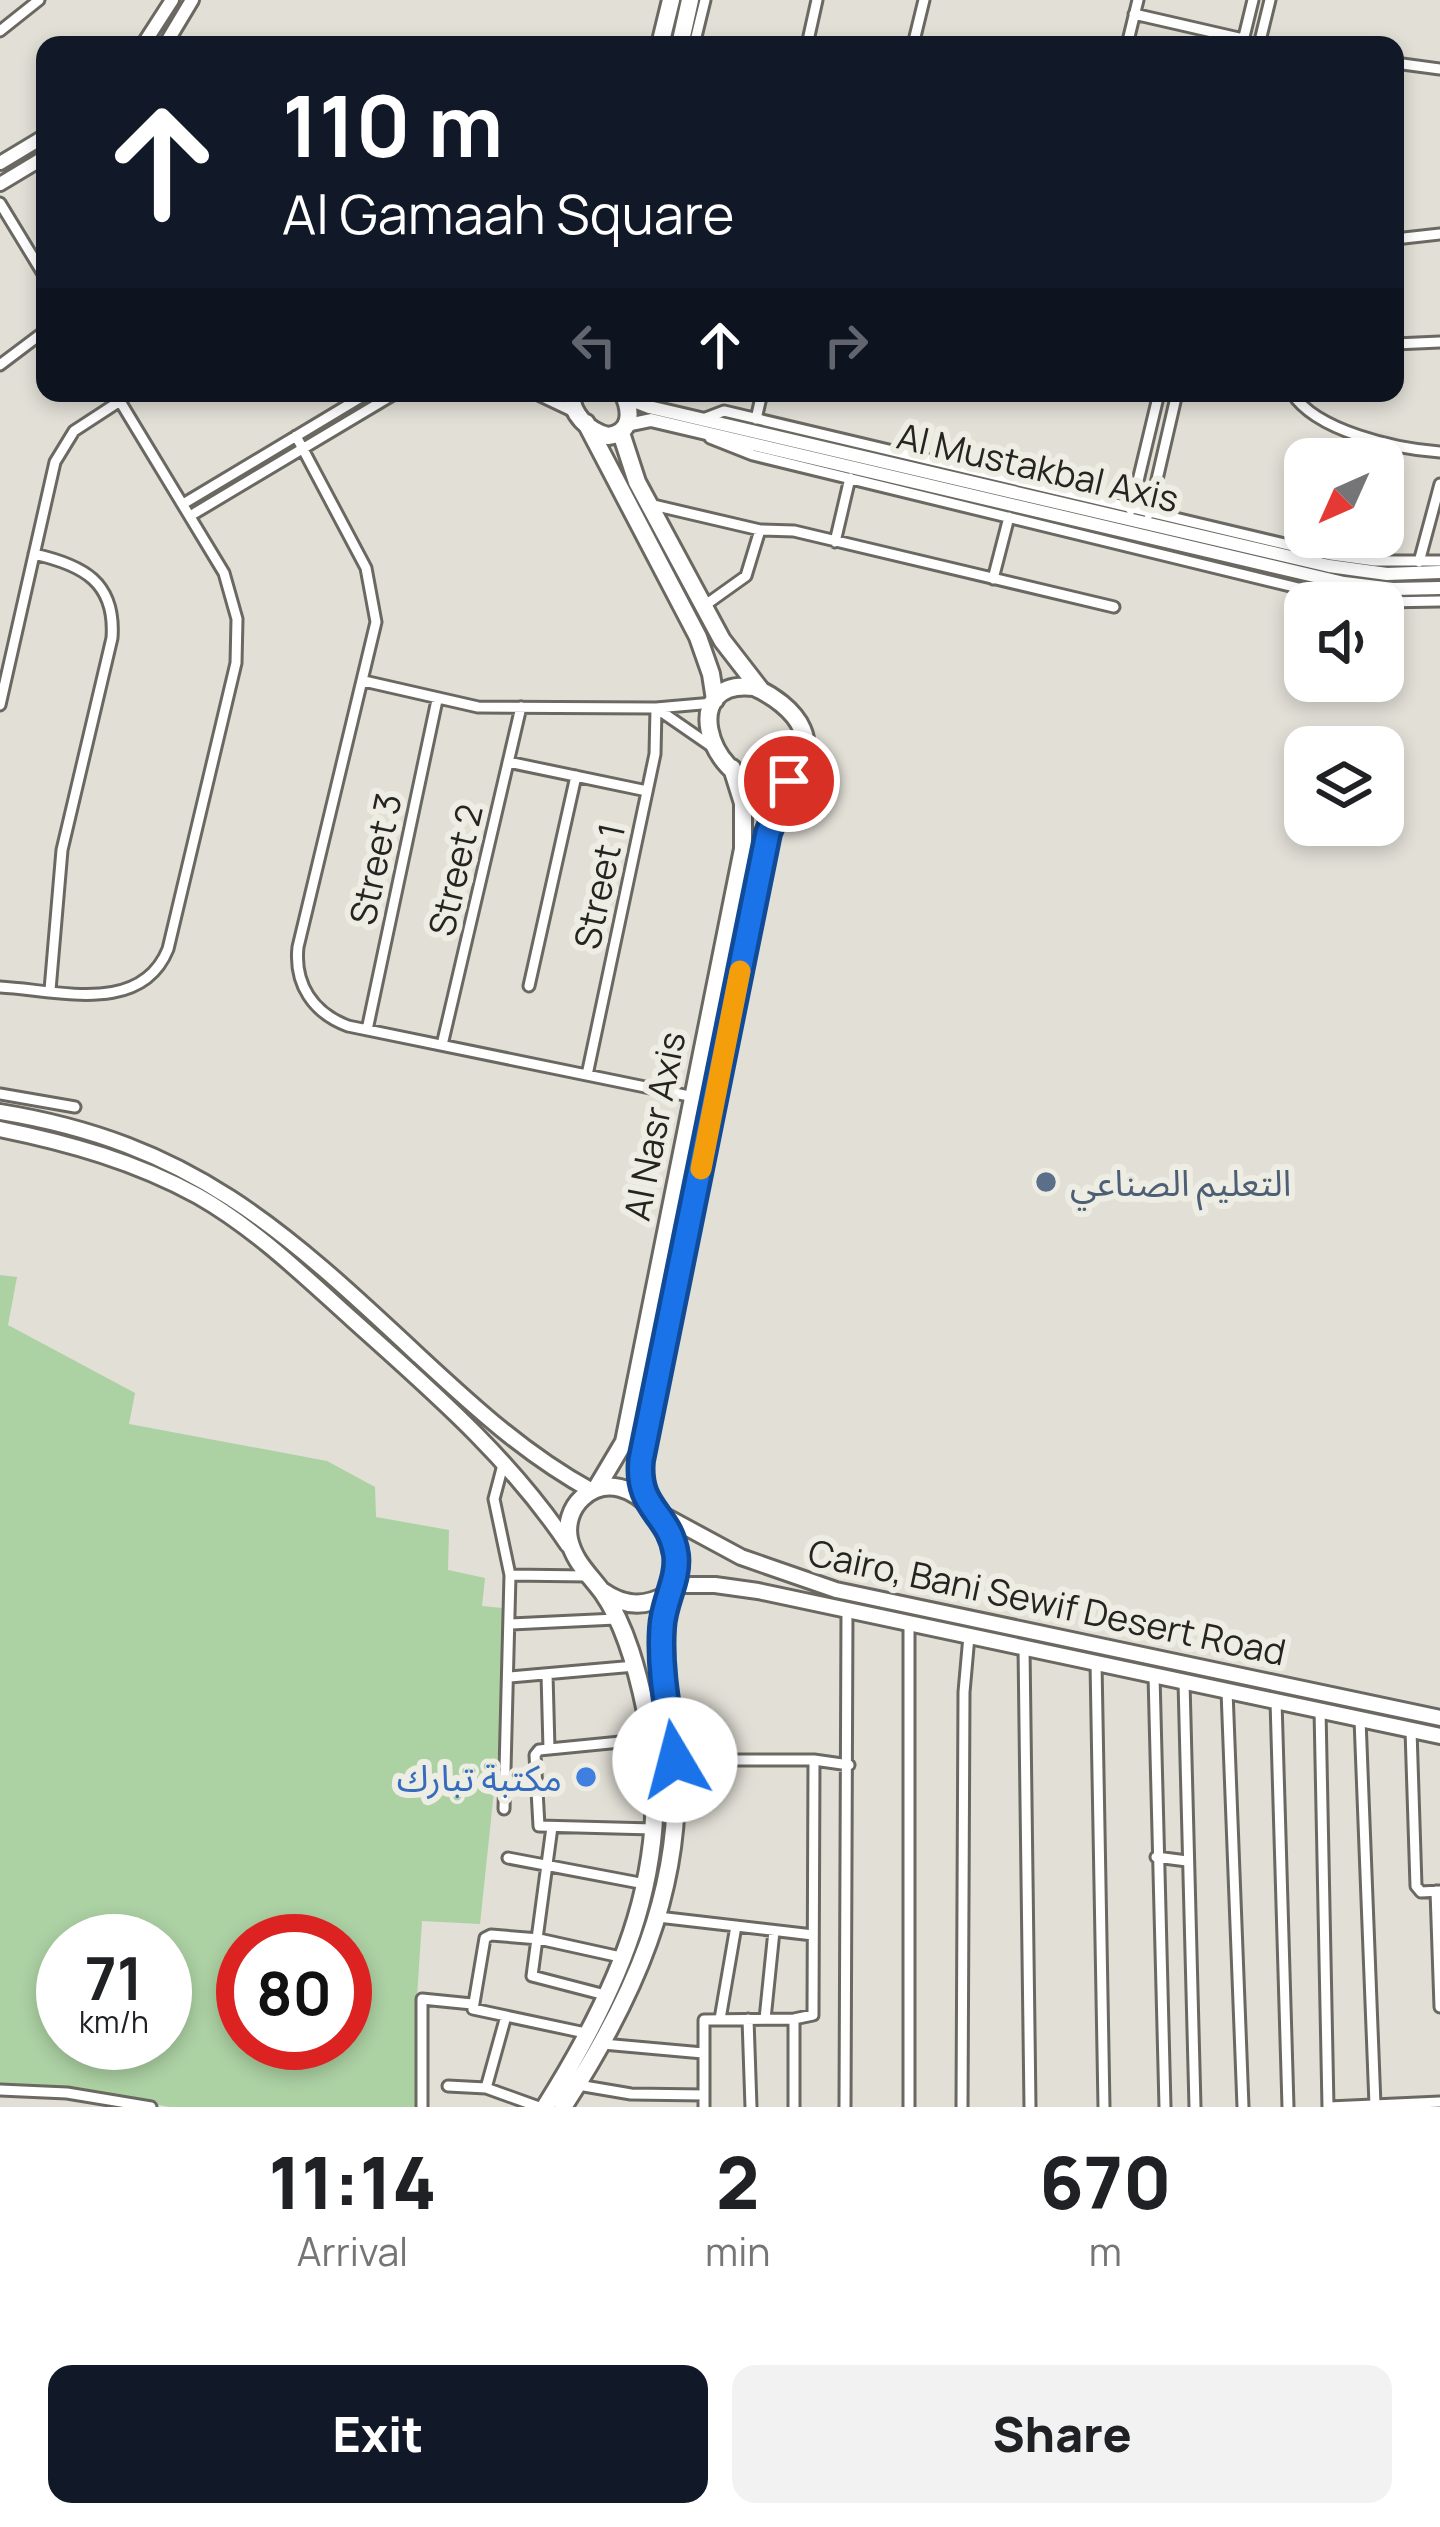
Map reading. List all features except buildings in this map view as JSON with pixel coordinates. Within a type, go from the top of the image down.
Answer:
[{"type":"highway","points":[[662,36],[671,0]]},
{"type":"highway","points":[[682,36],[690,0]]},
{"type":"highway","points":[[574,402],[708,662],[714,702],[708,730],[715,749],[731,769],[758,784],[789,781],[805,754],[803,731],[729,652],[704,606],[632,470],[624,429],[625,402]]},
{"type":"highway","points":[[580,418],[604,435],[624,429]]},
{"type":"highway","points":[[714,702],[733,688],[761,690]]},
{"type":"highway","name":"Al Nasr Axis","points":[[594,1490],[624,1442],[745,837],[743,803],[731,769]]},
{"type":"highway","name":"Al Nasr Axis","points":[[650,1507],[641,1486],[641,1460],[768,833],[789,781]]},
{"type":"highway","points":[[542,2107],[635,1982],[658,1917],[673,1839],[675,1760],[662,1632],[676,1570],[671,1536],[650,1507],[621,1490],[594,1490],[580,1500],[570,1520],[570,1541],[576,1558],[602,1592],[616,1602],[645,1604],[670,1590]]},
{"type":"highway","points":[[563,2107],[578,2085],[625,1958],[645,1884],[653,1829],[656,1773],[641,1691],[602,1592]]},
{"type":"highway","points":[[641,1691],[648,1679],[664,1684]]},
{"type":"main road","points":[[0,1112],[105,1135],[158,1155],[218,1187],[305,1251],[457,1380],[526,1451],[594,1490]]},
{"type":"main road","points":[[0,1129],[132,1165],[225,1212],[285,1259],[464,1419],[504,1461],[576,1558]]},
{"type":"main road","name":"Cairo, Bani Sewif Desert Road","points":[[650,1507],[764,1567],[849,1593],[1440,1718]]},
{"type":"main road","points":[[758,1591],[764,1567]]},
{"type":"main road","name":"Cairo, Bani Sewif Desert Road","points":[[670,1590],[716,1585],[758,1591],[1440,1736]]},
{"type":"main road","points":[[1324,1711],[1331,1695]]},
{"type":"street","points":[[1,29],[39,0]]},
{"type":"street","points":[[149,36],[172,0]]},
{"type":"street","points":[[170,36],[192,0]]},
{"type":"street","points":[[696,36],[705,0]]},
{"type":"street","points":[[809,36],[817,0]]},
{"type":"street","points":[[915,36],[924,0]]},
{"type":"street","points":[[1129,36],[1138,0]]},
{"type":"street","points":[[1244,36],[1252,0]]},
{"type":"street","points":[[1261,36],[1270,0]]},
{"type":"street","points":[[1134,14],[1220,36]]},
{"type":"street","points":[[1404,64],[1440,69]]},
{"type":"street","points":[[0,164],[36,142]]},
{"type":"street","points":[[0,184],[36,162]]},
{"type":"street","points":[[0,203],[36,262]]},
{"type":"street","points":[[1404,238],[1440,234]]},
{"type":"street","points":[[0,365],[36,338]]},
{"type":"street","points":[[1404,344],[1440,342]]},
{"type":"street","points":[[0,705],[55,461],[81,426],[112,402]]},
{"type":"street","points":[[0,987],[128,992],[152,976],[168,950],[238,649],[230,588],[121,402]]},
{"type":"street","points":[[182,504],[353,402]]},
{"type":"street","points":[[190,516],[381,402]]},
{"type":"street","points":[[551,402],[580,418]]},
{"type":"street","name":"Al Mustakbal Axis","points":[[642,402],[835,469],[1129,520]]},
{"type":"street","points":[[756,419],[760,402]]},
{"type":"street","points":[[1129,520],[1158,402]]},
{"type":"street","points":[[1150,533],[1175,402]]},
{"type":"street","points":[[1299,402],[1322,422],[1440,452]]},
{"type":"street","points":[[702,426],[721,411],[756,419],[1129,520],[1150,533],[1349,598],[1440,601]]},
{"type":"street","name":"Al Mustakbal Axis","points":[[624,429],[651,420],[702,426],[1129,520],[1150,533],[1344,583],[1393,589],[1440,587]]},
{"type":"street","points":[[296,436],[370,581],[376,622],[297,964],[305,991],[323,1013],[339,1023],[694,1097]]},
{"type":"street","points":[[835,469],[850,478],[1010,517],[1331,555],[1440,561]]},
{"type":"street","points":[[836,542],[850,478]]},
{"type":"street","points":[[1419,562],[1440,484]]},
{"type":"street","points":[[649,504],[760,530],[794,531],[1114,607]]},
{"type":"street","points":[[994,579],[1010,517]]},
{"type":"street","points":[[704,606],[746,576],[760,530]]},
{"type":"street","name":"Al Mustakbal Axis","points":[[1150,533],[1339,568],[1387,574],[1440,572]]},
{"type":"street","points":[[34,554],[70,562],[88,574],[106,598],[112,630],[62,850],[50,990]]},
{"type":"street","points":[[364,681],[478,707],[656,708],[714,702]]},
{"type":"street","name":"Street 3","points":[[367,1030],[437,700]]},
{"type":"street","name":"Street 2","points":[[442,1045],[521,707]]},
{"type":"street","points":[[656,708],[715,749]]},
{"type":"street","name":"Street 1","points":[[587,1075],[647,791],[656,742],[656,708]]},
{"type":"street","points":[[508,762],[647,791]]},
{"type":"street","points":[[529,986],[576,776]]},
{"type":"street","points":[[0,1094],[75,1107]]},
{"type":"street","points":[[504,1461],[494,1499],[510,1575],[504,1809]]},
{"type":"street","points":[[510,1575],[588,1576]]},
{"type":"street","points":[[845,2107],[847,1610]]},
{"type":"street","points":[[511,1624],[616,1619]]},
{"type":"street","points":[[909,1623],[909,2107]]},
{"type":"street","points":[[962,2107],[964,1692],[969,1636]]},
{"type":"street","points":[[1024,1648],[1030,2107]]},
{"type":"street","points":[[1096,1663],[1104,2107]]},
{"type":"street","points":[[510,1677],[635,1666]]},
{"type":"street","points":[[548,1673],[549,1749]]},
{"type":"street","points":[[1154,1675],[1165,2107]]},
{"type":"street","points":[[1184,1682],[1196,2107]]},
{"type":"street","points":[[1227,1691],[1243,2107]]},
{"type":"street","points":[[1276,1701],[1288,2107]]},
{"type":"street","points":[[1324,1711],[1333,2107],[1440,2102]]},
{"type":"street","points":[[1360,1719],[1376,2105]]},
{"type":"street","points":[[1411,1730],[1416,1886],[1418,1892],[1438,1891],[1440,2007]]},
{"type":"street","points":[[651,1739],[535,1752],[536,1800],[538,1824],[653,1829]]},
{"type":"street","points":[[675,1760],[814,1760],[849,1765]]},
{"type":"street","points":[[578,2085],[704,2101],[703,2022],[813,2015],[814,1760]]},
{"type":"street","points":[[552,1827],[532,1976],[609,1996]]},
{"type":"street","points":[[1156,1857],[1187,1861]]},
{"type":"street","points":[[508,1858],[645,1884]]},
{"type":"street","points":[[658,1917],[812,1935]]},
{"type":"street","points":[[720,2019],[736,1926]]},
{"type":"street","points":[[765,2019],[774,1931]]},
{"type":"street","points":[[625,1958],[538,1939],[487,1936],[472,2004],[477,2012],[597,2039],[703,2053]]},
{"type":"street","points":[[422,2107],[422,1999],[472,2004]]},
{"type":"street","points":[[486,2088],[506,2017]]},
{"type":"street","points":[[748,2019],[751,2107]]},
{"type":"street","points":[[794,2019],[794,2107]]},
{"type":"street","points":[[448,2086],[486,2088],[542,2107]]},
{"type":"street","points":[[0,2090],[67,2093],[151,2107]]},
{"type":"street","points":[[632,2094],[632,2107]]},
{"type":"green space","points":[[0,1275],[17,1277],[8,1325],[135,1393],[129,1424],[327,1461],[375,1487],[376,1517],[449,1530],[448,1570],[485,1578],[482,1606],[502,1608],[502,1715],[480,1924],[422,1921],[417,2107],[170,2107],[67,2088],[0,2085]]},
{"type":"slow traffic","points":[[701,1169],[740,971]]},
{"type":"place","name":"التعليم الصناعي","points":[[1046,1182]]},
{"type":"place","name":"مكتبة تبارك","points":[[586,1777]]},
{"type":"route","points":[[675,1760],[661,1651],[663,1613],[673,1585],[676,1554],[664,1521],[644,1496],[641,1460],[768,833],[789,781]]}]
